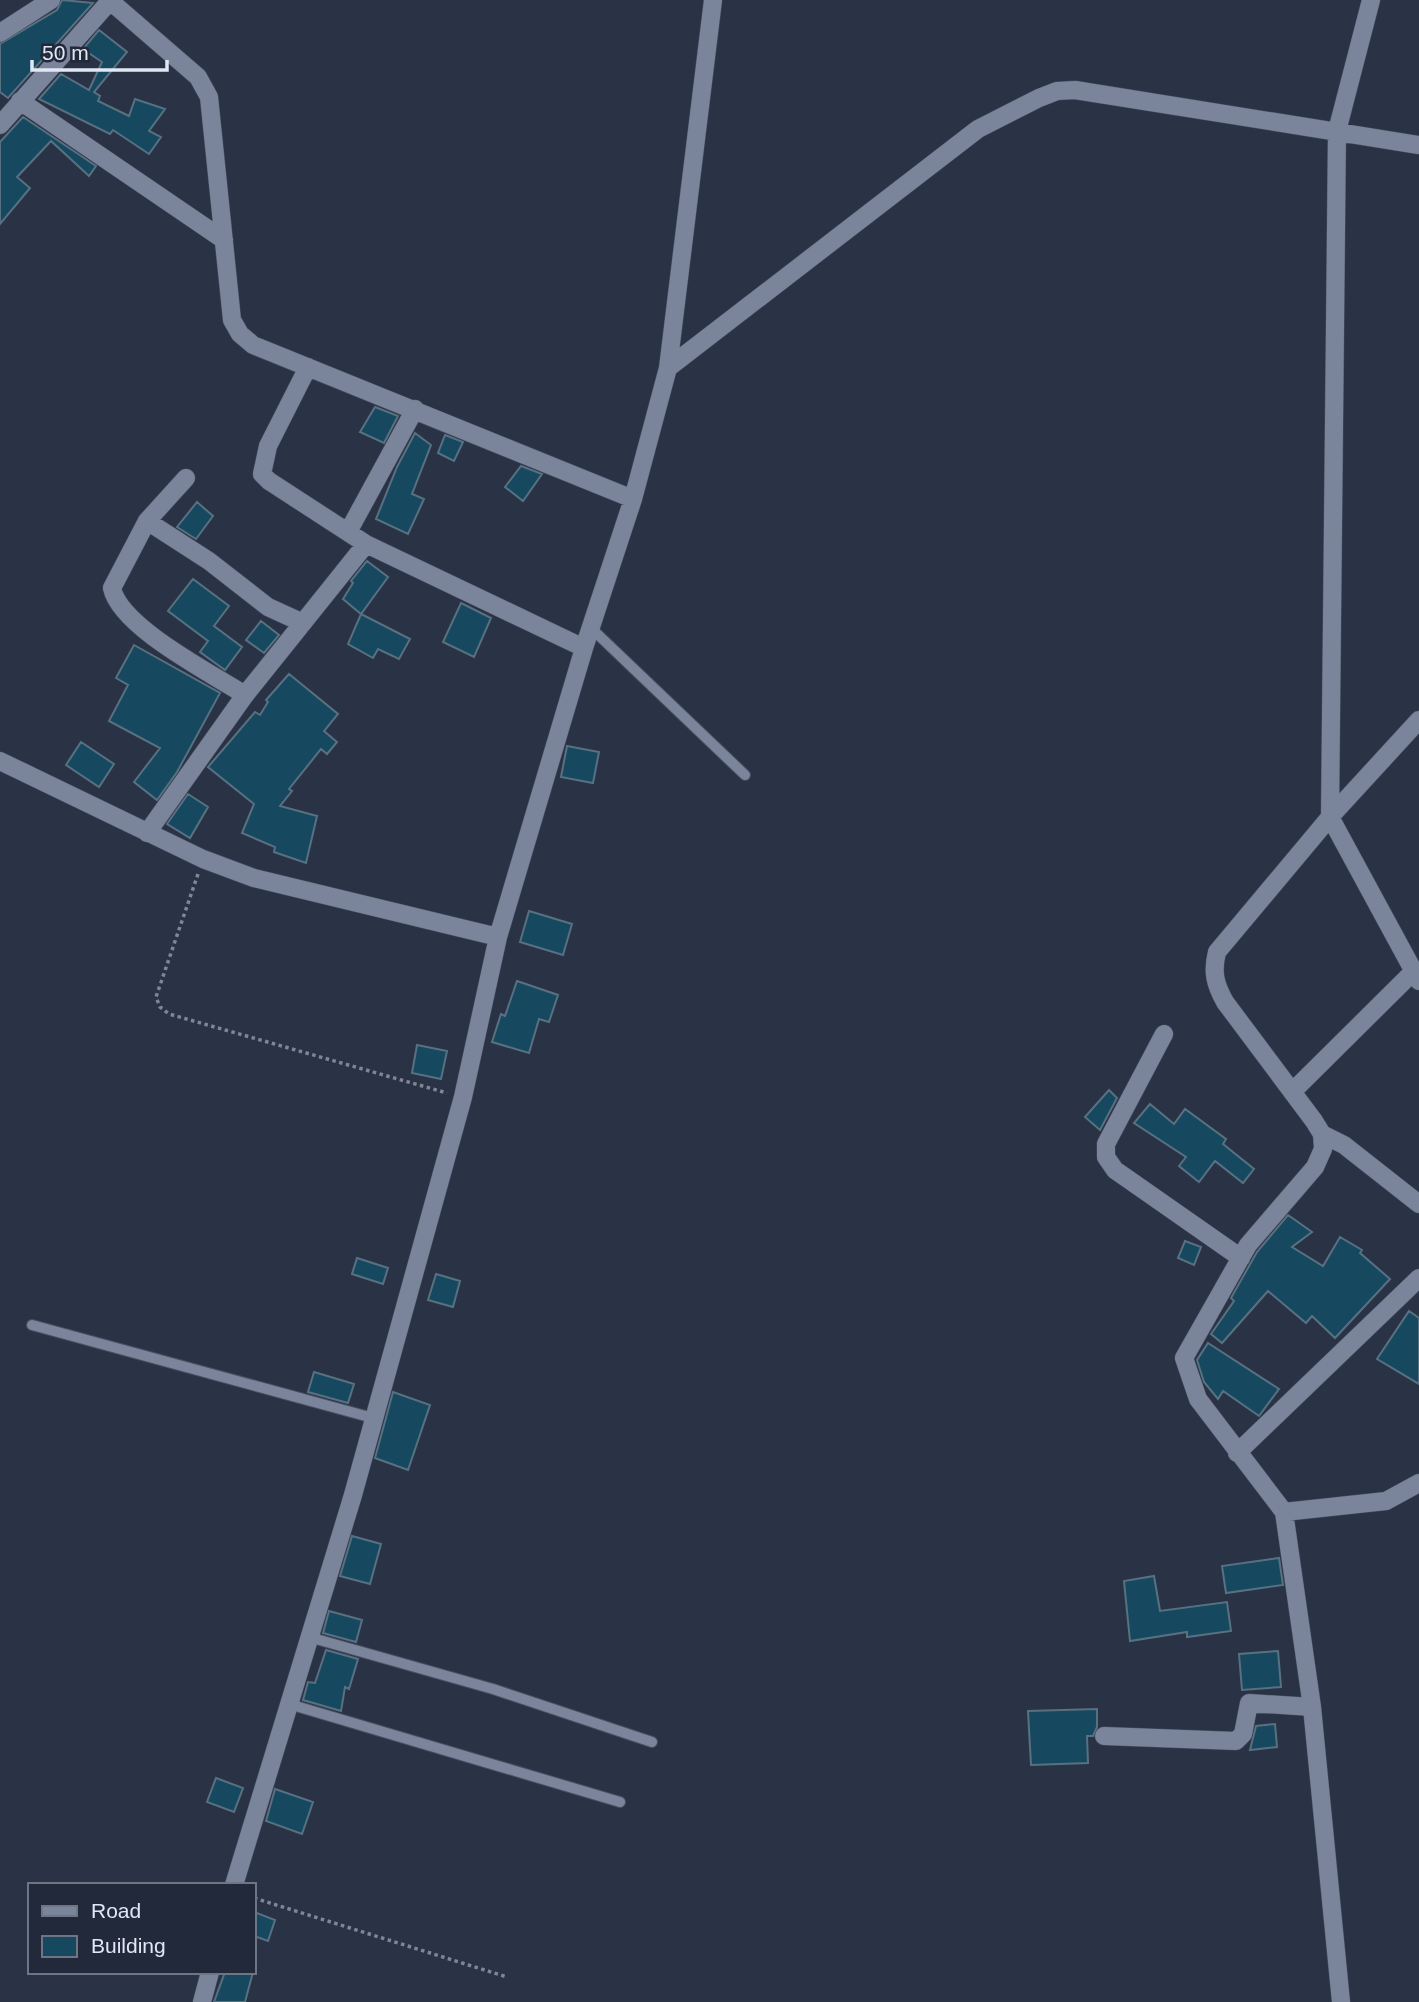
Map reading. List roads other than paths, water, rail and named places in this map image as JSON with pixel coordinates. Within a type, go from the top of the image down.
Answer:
[{"type":"street","points":[[0,33],[51,0]]},
{"type":"street","points":[[0,125],[110,0],[198,76],[209,97],[232,320],[240,334],[253,345],[633,499]]},
{"type":"street","points":[[235,1883],[373,1418],[463,1097],[498,937],[584,648],[633,499],[668,368],[713,0]]},
{"type":"street","points":[[1292,1092],[1416,976],[1330,817],[1337,131],[1371,0]]},
{"type":"street","points":[[668,368],[978,129],[1066,91],[1419,145]]},
{"type":"street","points":[[20,101],[224,240]]},
{"type":"street","points":[[308,367],[268,446],[262,474],[268,481],[366,544],[584,648]]},
{"type":"street","points":[[348,532],[415,409]]},
{"type":"street","points":[[187,478],[147,521],[112,588],[114,600],[154,636],[245,695]]},
{"type":"street","points":[[147,521],[209,561],[268,607],[303,623]]},
{"type":"street","points":[[147,833],[245,695],[366,544]]},
{"type":"street","points":[[1419,720],[1330,817],[1216,952],[1213,968],[1216,985],[1225,1002],[1322,1134],[1344,1145],[1419,1204]]},
{"type":"street","points":[[0,761],[203,859],[254,878],[498,937]]},
{"type":"street","points":[[1164,1034],[1106,1144],[1106,1157],[1115,1170],[1241,1258]]},
{"type":"street","points":[[1322,1134],[1323,1149],[1315,1167],[1248,1245],[1184,1358],[1198,1399],[1284,1512],[1312,1707],[1341,2002]]},
{"type":"street","points":[[1237,1453],[1419,1278]]},
{"type":"street","points":[[1284,1512],[1386,1501],[1419,1483]]},
{"type":"street","points":[[1104,1736],[1236,1741],[1243,1734],[1249,1703],[1312,1707]]},
{"type":"street","points":[[202,2002],[209,1974]]},
{"type":"lane","points":[[591,628],[745,775]]},
{"type":"lane","points":[[32,1325],[373,1418]]},
{"type":"lane","points":[[309,1637],[493,1689],[652,1742]]},
{"type":"lane","points":[[289,1704],[620,1802]]}]
